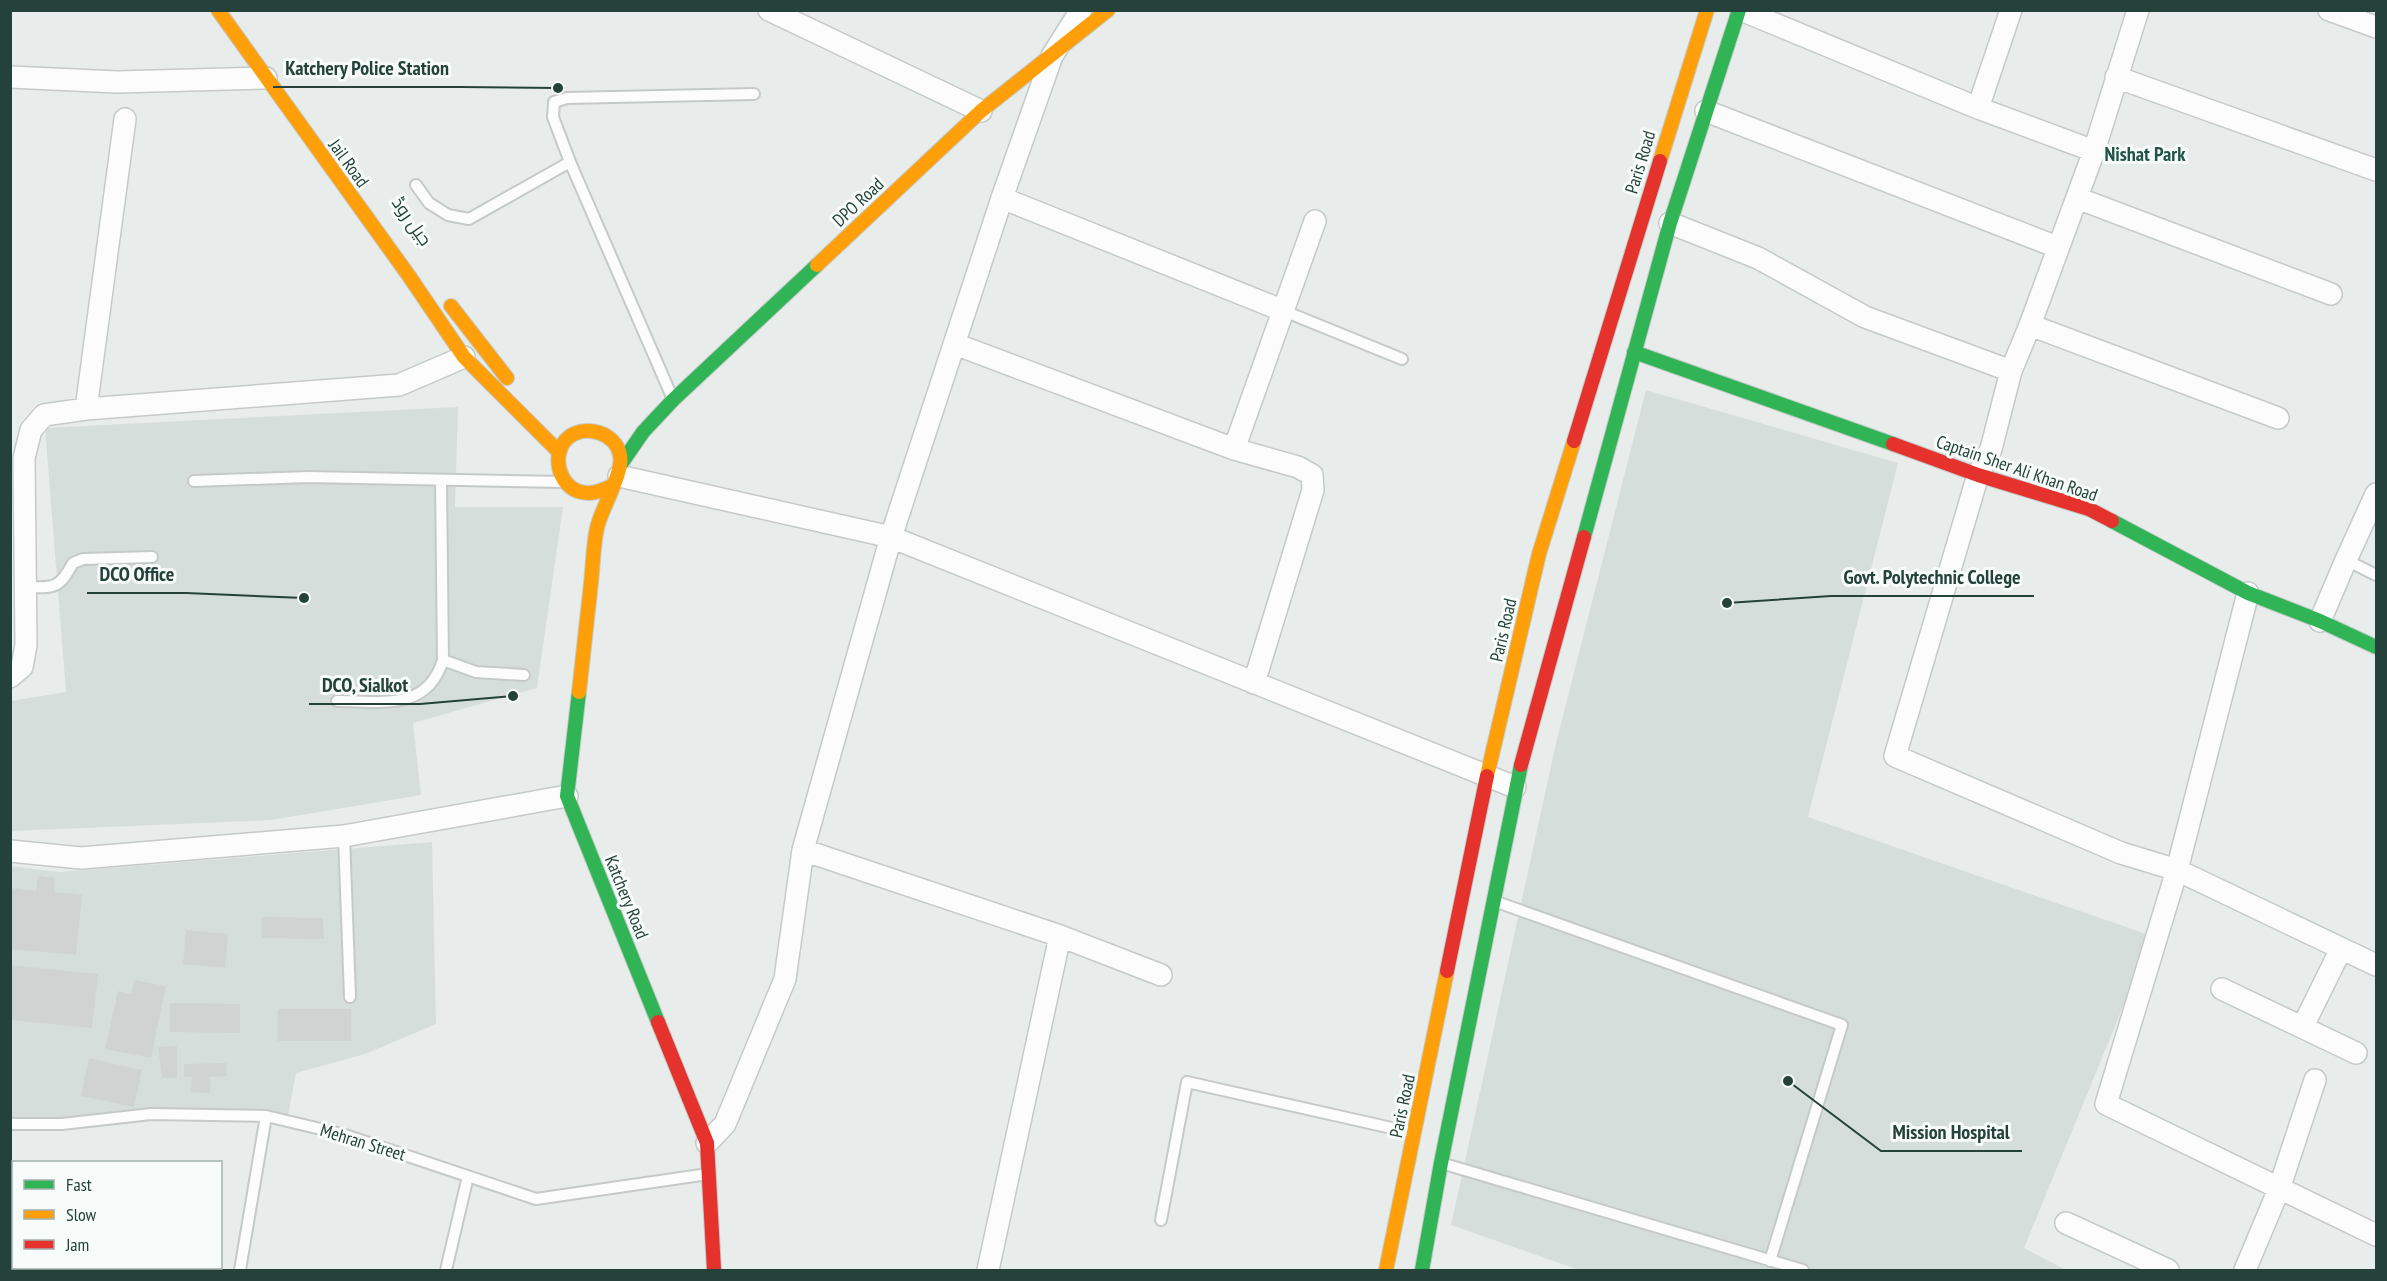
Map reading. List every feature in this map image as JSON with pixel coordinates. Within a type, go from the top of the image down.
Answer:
[{"type":"main road","name":"Jail Road","points":[[218,10],[409,276],[464,357],[559,452]]},
{"type":"main road","name":"DPO Road","points":[[597,528],[617,475],[643,432],[673,400],[981,111],[1108,10]]},
{"type":"main road","name":"Paris Road","points":[[1386,1270],[1487,776],[1544,556],[1707,10]]},
{"type":"main road","points":[[1422,1270],[1515,787],[1570,565],[1670,224],[1740,10]]},
{"type":"main road","points":[[266,78],[289,77]]},
{"type":"main road","points":[[440,291],[519,391]]},
{"type":"main road","name":"Captain Sher Ali Khan Road","points":[[1634,352],[1978,475],[2089,509],[2248,593],[2320,621],[2376,647]]},
{"type":"main road","points":[[558,423],[575,434]]},
{"type":"main road","points":[[608,437],[619,452],[617,475],[602,492],[580,494],[563,482],[557,462],[559,452],[564,443],[575,434],[588,431],[608,437],[643,432]]},
{"type":"main road","points":[[591,494],[597,528]]},
{"type":"main road","name":"Katchery Road","points":[[597,528],[567,796],[707,1143],[714,1270]]},
{"type":"street","points":[[768,10],[981,111]]},
{"type":"street","points":[[707,1143],[725,1124],[785,979],[803,850],[891,537],[1002,198],[1052,56],[1081,10]]},
{"type":"street","points":[[1740,10],[1978,108],[2094,151]]},
{"type":"street","points":[[1978,108],[2011,10]]},
{"type":"street","points":[[2138,10],[2094,151],[2011,371],[1991,449],[1978,475],[1895,756],[2121,854],[2177,870],[2376,965]]},
{"type":"street","points":[[2329,10],[2376,27]]},
{"type":"street","points":[[10,77],[117,82],[266,78]]},
{"type":"street","points":[[2116,77],[2376,170]]},
{"type":"street","points":[[1706,111],[2057,247]]},
{"type":"street","points":[[86,409],[125,119]]},
{"type":"street","points":[[1002,198],[1284,311]]},
{"type":"street","points":[[2077,198],[2331,294]]},
{"type":"street","points":[[1234,449],[1315,221]]},
{"type":"street","points":[[1670,224],[1758,258],[1865,317],[2011,371]]},
{"type":"street","points":[[2030,325],[2278,418]]},
{"type":"street","points":[[955,344],[1234,449],[1298,467],[1312,475],[1314,483],[1254,683]]},
{"type":"street","points":[[10,677],[22,667],[26,645],[24,458],[31,430],[44,415],[86,409],[399,385],[464,357]]},
{"type":"street","points":[[617,475],[891,537],[1515,787]]},
{"type":"street","points":[[2320,621],[2346,560],[2374,509]]},
{"type":"street","points":[[2248,593],[2177,870],[2106,1104],[2376,1235]]},
{"type":"street","points":[[10,851],[81,858],[344,836],[567,796]]},
{"type":"street","points":[[803,850],[1060,936],[1161,975]]},
{"type":"street","points":[[988,1270],[1060,936]]},
{"type":"street","points":[[2303,1026],[2341,949]]},
{"type":"street","points":[[2222,989],[2356,1053]]},
{"type":"street","points":[[2245,1270],[2279,1189],[2315,1080]]},
{"type":"street","points":[[2066,1223],[2168,1270]]},
{"type":"lane","points":[[673,400],[570,162],[553,117],[554,102],[567,98],[754,94]]},
{"type":"lane","points":[[416,185],[429,203],[448,215],[469,219],[570,162]]},
{"type":"lane","points":[[1284,311],[1402,359]]},
{"type":"lane","points":[[194,482],[308,477],[563,482]]},
{"type":"lane","points":[[337,701],[397,701],[413,697],[427,689],[438,676],[443,660],[441,480]]},
{"type":"lane","points":[[25,587],[56,585],[63,581],[73,563],[83,559],[152,557]]},
{"type":"lane","points":[[2346,560],[2376,575]]},
{"type":"lane","points":[[443,660],[476,672],[524,675]]},
{"type":"lane","points":[[344,836],[350,997]]},
{"type":"lane","points":[[1494,901],[1842,1025],[1770,1261]]},
{"type":"lane","points":[[1161,1220],[1186,1082],[1415,1133]]},
{"type":"lane","name":"Mehran Street","points":[[10,1124],[62,1124],[151,1114],[266,1116],[342,1134],[536,1199],[709,1174]]},
{"type":"lane","points":[[240,1270],[266,1116]]},
{"type":"lane","points":[[1441,1163],[1803,1270]]},
{"type":"lane","points":[[446,1270],[468,1176]]},
{"type":"shaded area","points":[[1646,390],[1898,463],[1808,817],[2152,936],[2024,1248],[2066,1270],[1579,1270],[1451,1225],[1556,743]]},
{"type":"shaded area","points":[[458,407],[455,507],[563,507],[537,688],[413,723],[421,795],[271,820],[11,831],[11,701],[66,692],[45,428]]},
{"type":"shaded area","points":[[432,842],[436,1024],[365,1054],[296,1073],[287,1121],[151,1114],[11,1124],[11,866],[59,872]]},
{"type":"building","points":[[38,876],[55,878],[54,892],[82,895],[76,955],[10,949],[10,888],[36,891]]},
{"type":"building","points":[[262,917],[323,918],[324,939],[262,938]]},
{"type":"building","points":[[186,930],[228,934],[225,968],[183,964]]},
{"type":"building","points":[[10,965],[98,974],[92,1028],[10,1020]]},
{"type":"building","points":[[134,980],[166,986],[151,1058],[105,1049],[118,991],[131,994]]},
{"type":"building","points":[[170,1003],[240,1004],[240,1033],[170,1032]]},
{"type":"building","points":[[278,1009],[351,1009],[351,1041],[278,1041]]},
{"type":"building","points":[[177,1046],[177,1078],[162,1078],[158,1047]]},
{"type":"building","points":[[89,1058],[142,1070],[134,1107],[81,1096]]},
{"type":"building","points":[[226,1063],[227,1076],[210,1077],[210,1093],[191,1092],[192,1077],[184,1077],[184,1064]]},
{"type":"traffic: fast","points":[[1584,537],[1670,223],[1739,10]]},
{"type":"traffic: fast","points":[[621,464],[643,432],[673,400],[817,265]]},
{"type":"traffic: fast","points":[[1634,352],[1893,444]]},
{"type":"traffic: fast","points":[[2112,521],[2248,593],[2320,621],[2376,647]]},
{"type":"traffic: fast","points":[[579,692],[567,796],[658,1022]]},
{"type":"traffic: fast","points":[[1422,1270],[1441,1163],[1521,765]]},
{"type":"traffic: slow","points":[[218,10],[409,276],[464,357],[559,452]]},
{"type":"traffic: slow","points":[[817,265],[981,111],[1108,10]]},
{"type":"traffic: slow","points":[[1660,161],[1707,10]]},
{"type":"traffic: slow","points":[[451,306],[507,378]]},
{"type":"traffic: slow","points":[[579,692],[596,535],[599,520],[616,481],[620,455],[613,441],[599,433],[584,431],[569,437],[563,443],[558,460],[562,476],[567,483],[573,489],[585,493],[597,492],[612,486]]},
{"type":"traffic: slow","points":[[1487,776],[1539,554],[1574,441]]},
{"type":"traffic: slow","points":[[1386,1270],[1447,971]]},
{"type":"traffic: jam","points":[[1574,441],[1660,161]]},
{"type":"traffic: jam","points":[[1893,444],[1978,475],[2089,509],[2112,521]]},
{"type":"traffic: jam","points":[[1521,765],[1584,537]]},
{"type":"traffic: jam","points":[[1447,971],[1487,776]]},
{"type":"traffic: jam","points":[[658,1022],[707,1143],[714,1270]]},
{"type":"place","name":"Katchery Police Station","points":[[558,88]]},
{"type":"place","name":"DCO Office","points":[[304,598]]},
{"type":"place","name":"Govt. Polytechnic College","points":[[1727,603]]},
{"type":"place","name":"DCO, Sialkot","points":[[513,696]]},
{"type":"place","name":"Mission Hospital","points":[[1788,1081]]},
{"type":"district","name":"Nishat Park","points":[[2145,154]]}]
